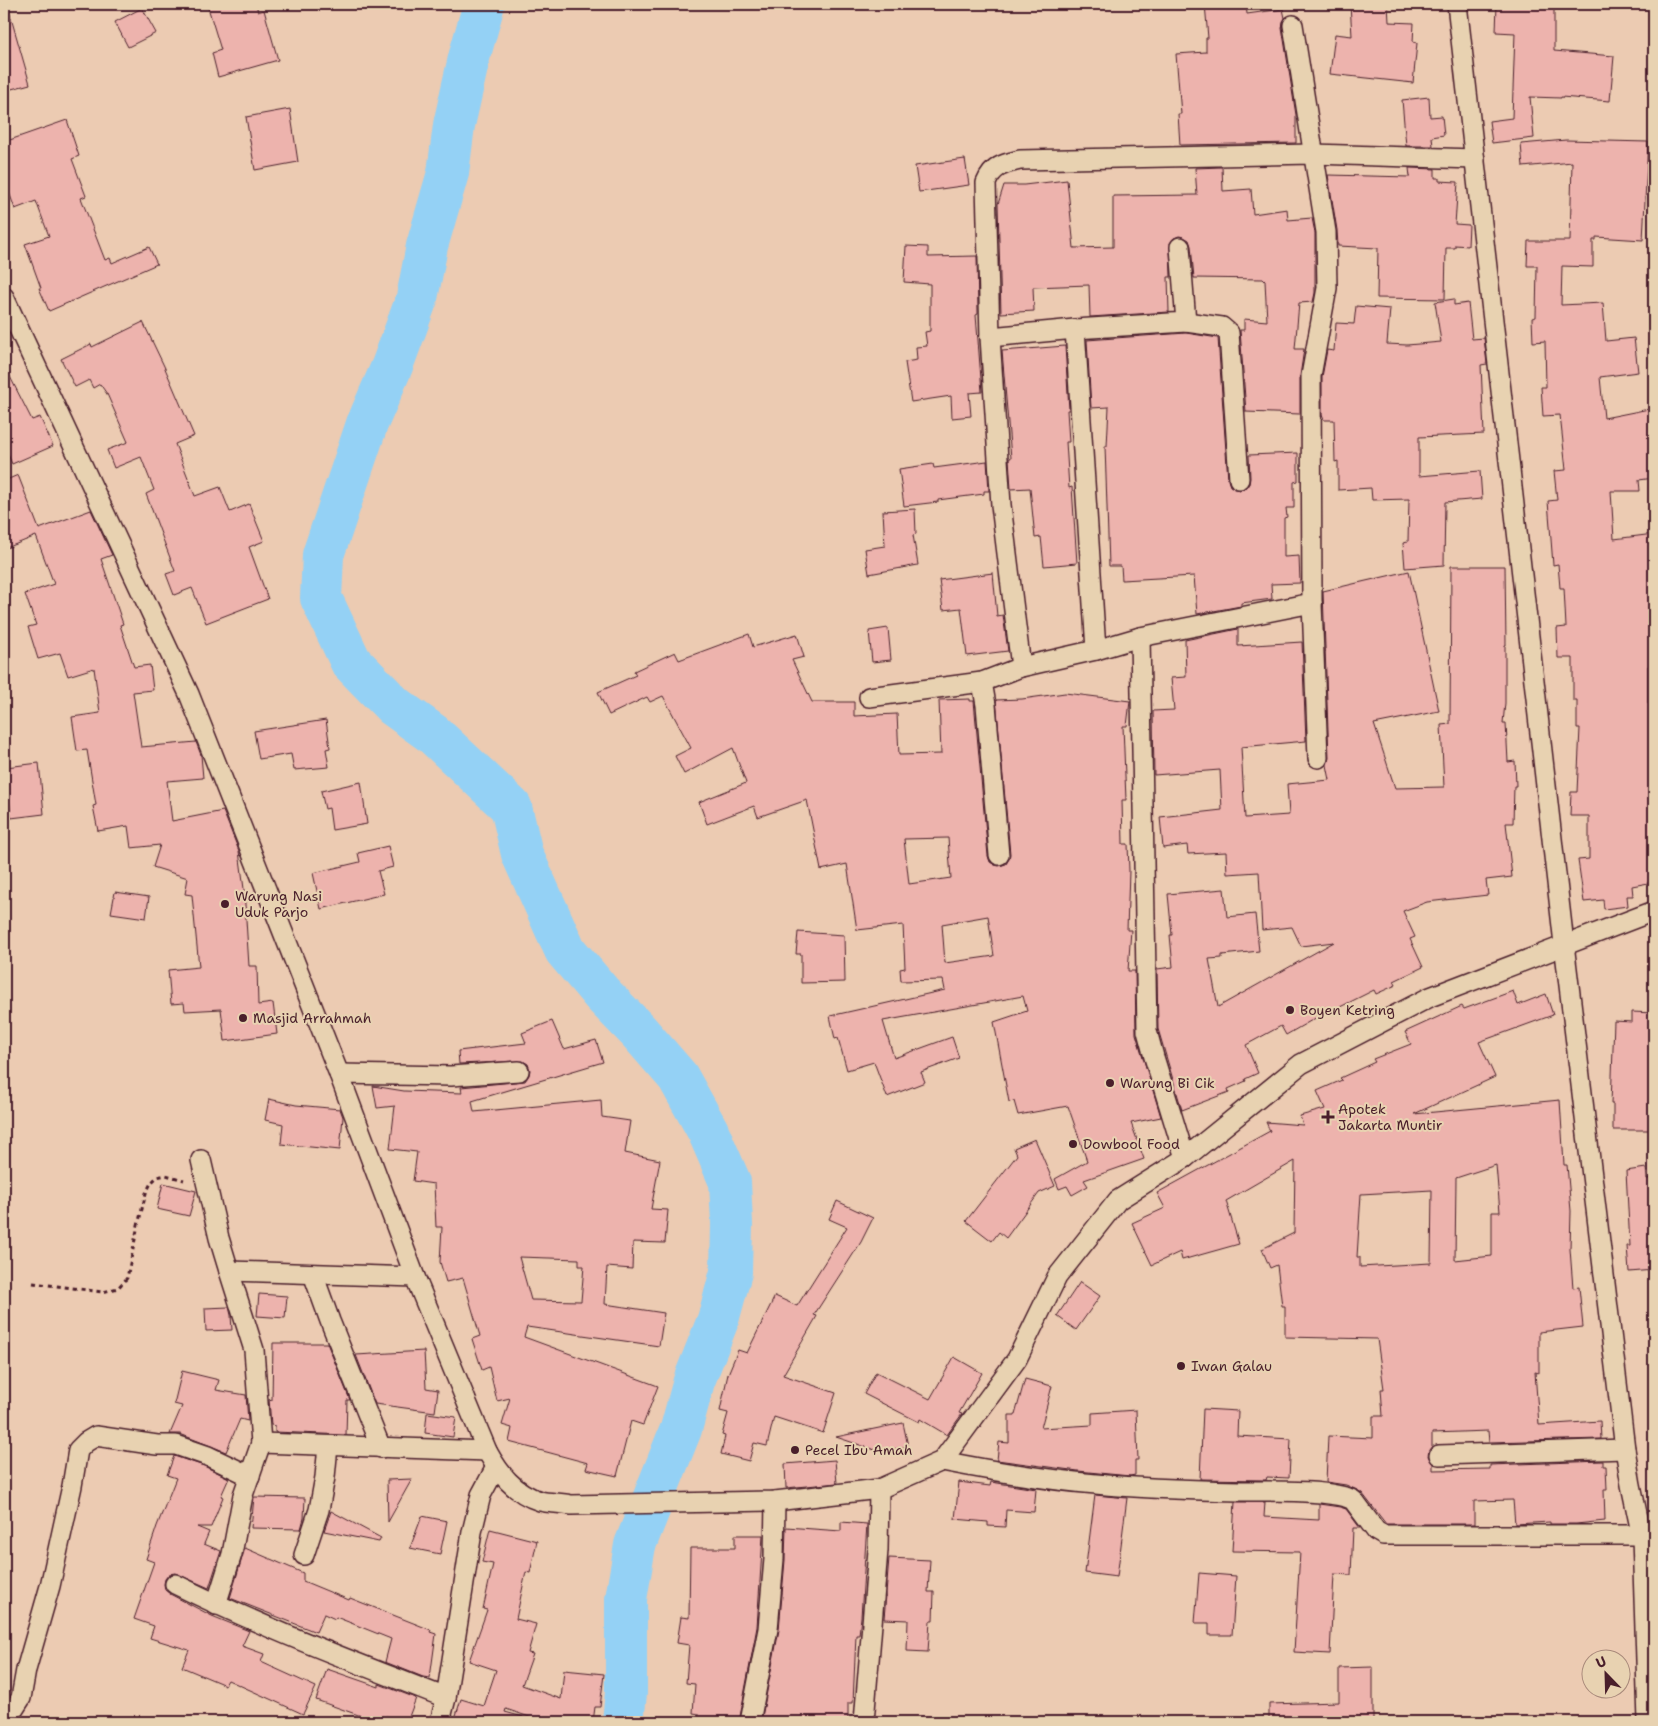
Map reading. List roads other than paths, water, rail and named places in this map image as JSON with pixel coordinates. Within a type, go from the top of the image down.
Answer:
[{"type":"street","points":[[1458,4],[1564,944],[1625,1449],[1631,1485],[1648,1536],[1648,1722]]},
{"type":"street","points":[[1293,25],[1326,232],[1327,288],[1311,376],[1312,604],[1318,758]]},
{"type":"street","points":[[1021,667],[1001,505],[990,337],[986,183],[991,173],[1003,164],[1020,160],[1313,154],[1475,158]]},
{"type":"street","points":[[1180,247],[1186,322]]},
{"type":"street","points":[[4,298],[189,694],[339,1074],[415,1277],[492,1459],[513,1487],[539,1500],[571,1505],[775,1501],[878,1489],[942,1461],[1017,1359],[1057,1277],[1118,1200],[1185,1158],[1301,1064],[1430,997],[1654,911]]},
{"type":"street","points":[[990,337],[1186,322],[1222,327],[1229,333],[1239,479]]},
{"type":"street","points":[[1075,329],[1096,650]]},
{"type":"street","points":[[869,697],[982,682],[1021,667],[1096,650],[1140,637],[1312,604]]},
{"type":"street","points":[[1140,637],[1147,1031],[1185,1158]]},
{"type":"street","points":[[982,682],[986,705],[999,855]]},
{"type":"street","points":[[339,1074],[451,1076],[519,1071]]},
{"type":"street","points":[[201,1160],[219,1238],[254,1350],[261,1443],[243,1495],[232,1554],[216,1605]]},
{"type":"street","points":[[229,1271],[415,1277]]},
{"type":"street","points":[[313,1274],[381,1448]]},
{"type":"street","points":[[4,1716],[14,1709],[21,1698],[26,1670],[50,1586],[78,1450],[82,1446],[96,1436],[157,1445],[176,1445],[208,1456],[250,1476]]},
{"type":"street","points":[[261,1443],[381,1448],[492,1459]]},
{"type":"street","points":[[304,1555],[319,1510],[328,1446]]},
{"type":"street","points":[[1440,1455],[1625,1449]]},
{"type":"street","points":[[440,1722],[446,1698],[472,1532],[480,1495],[492,1459]]},
{"type":"street","points":[[942,1461],[1009,1473],[1096,1484],[1334,1495],[1353,1500],[1376,1531],[1383,1535],[1648,1536]]},
{"type":"street","points":[[864,1722],[878,1550],[878,1489]]},
{"type":"street","points":[[750,1722],[768,1629],[774,1559],[775,1501]]},
{"type":"street","points":[[175,1584],[216,1605],[446,1698]]},
{"type":"waterway","points":[[484,4],[469,58],[454,125],[448,173],[427,246],[417,298],[392,366],[367,424],[323,555],[321,598],[351,662],[394,706],[433,734],[511,807],[522,854],[565,950],[602,994],[639,1032],[678,1077],[708,1131],[730,1182],[732,1224],[731,1272],[718,1320],[694,1381],[681,1429],[635,1545],[626,1599],[626,1693],[623,1722]]},
{"type":"place","name":"Warung Nasi Uduk Parjo","points":[[225,904]]},
{"type":"place","name":"Boyen Ketring","points":[[1290,1010]]},
{"type":"place","name":"Masjid Arrahmah","points":[[243,1018]]},
{"type":"place","name":"Warung Bi Cik","points":[[1110,1083]]},
{"type":"place","name":"Apotek Jakarta Muntir","points":[[1328,1117]]},
{"type":"place","name":"Dowbool Food","points":[[1073,1144]]},
{"type":"place","name":"Iwan Galau","points":[[1181,1366]]},
{"type":"place","name":"Pecel Ibu Amah","points":[[795,1450]]}]
